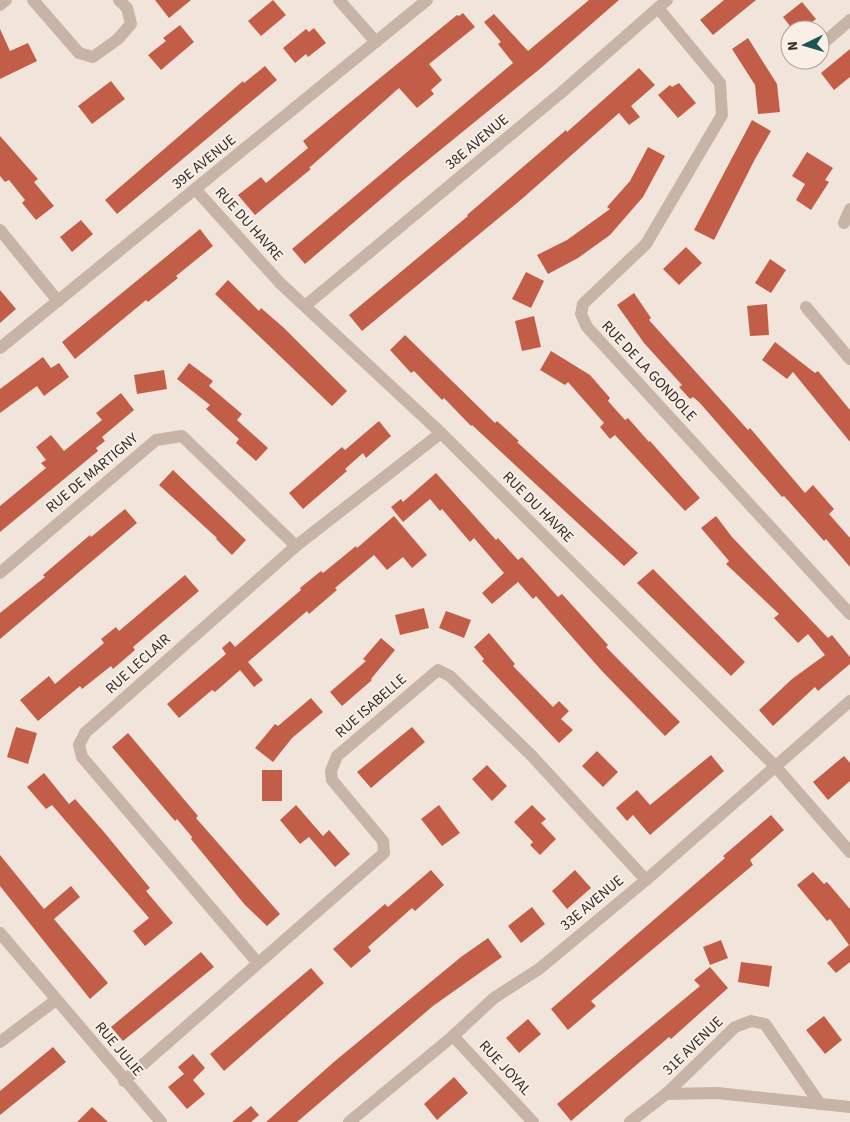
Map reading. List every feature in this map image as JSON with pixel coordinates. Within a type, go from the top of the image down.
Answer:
[{"type":"street","points":[[0,5],[6,0]]},
{"type":"street","points":[[33,0],[79,53],[93,57],[118,39],[130,24],[127,8],[120,0]]},
{"type":"street","points":[[339,0],[376,42]]},
{"type":"street","name":"39E AVENUE","points":[[0,348],[427,0]]},
{"type":"street","name":"38E AVENUE","points":[[305,306],[562,92],[662,4]]},
{"type":"street","name":"RUE DE LA GONDOLE","points":[[662,4],[720,83],[722,116],[646,244],[583,304],[581,314],[587,327],[850,614]]},
{"type":"street","points":[[830,37],[850,20]]},
{"type":"street","name":"RUE DU HAVRE","points":[[196,190],[305,306],[441,433],[775,766],[850,852]]},
{"type":"street","points":[[844,222],[850,209]]},
{"type":"street","points":[[0,230],[58,301]]},
{"type":"street","points":[[806,306],[850,359]]},
{"type":"street","name":"RUE LECLAIR","points":[[257,962],[82,757],[79,745],[85,733],[296,546],[441,433]]},
{"type":"street","name":"RUE DE MARTIGNY","points":[[0,573],[156,440],[182,436],[296,546]]},
{"type":"street","name":"RUE ISABELLE","points":[[124,1081],[257,962],[384,853],[383,841],[332,780],[331,771],[337,756],[438,670],[450,676],[532,756],[646,880]]},
{"type":"street","name":"33E AVENUE","points":[[349,1122],[453,1036],[494,998],[538,969],[646,880],[850,701]]},
{"type":"street","name":"RUE JULIE","points":[[0,933],[157,1121]]},
{"type":"street","points":[[0,1042],[56,1000]]},
{"type":"street","name":"31E AVENUE","points":[[630,1122],[666,1094],[735,1027],[751,1021],[765,1024],[820,1104]]},
{"type":"street","name":"RUE JOYAL","points":[[453,1036],[533,1122]]},
{"type":"street","name":"31E AVENUE","points":[[666,1094],[717,1093],[850,1107]]},
{"type":"building","points":[[155,0],[191,0],[169,18]]},
{"type":"building","points":[[273,0],[286,15],[261,36],[248,21]]},
{"type":"building","points":[[589,0],[619,0],[541,68],[401,182],[305,264],[292,249],[513,63],[498,44],[501,42],[484,22],[494,14],[528,51]]},
{"type":"building","points":[[724,0],[756,0],[713,35],[700,20]]},
{"type":"building","points":[[802,2],[816,19],[785,20],[783,17]]},
{"type":"building","points":[[463,13],[475,27],[429,64],[442,80],[431,90],[434,94],[417,108],[399,88],[309,168],[311,169],[255,215],[238,195],[261,177],[266,183],[308,148],[303,141],[457,15],[459,16]]},
{"type":"building","points":[[180,25],[194,42],[161,70],[148,55],[166,41],[163,38]]},
{"type":"building","points":[[314,28],[326,43],[308,57],[306,54],[295,63],[283,48],[306,29],[309,32]]},
{"type":"building","points":[[0,29],[10,51],[28,43],[37,61],[0,79]]},
{"type":"building","points":[[748,38],[777,84],[780,112],[758,114],[755,85],[732,49]]},
{"type":"building","points":[[850,49],[850,77],[834,90],[821,73],[825,70],[830,70],[830,66]]},
{"type":"building","points":[[265,66],[277,80],[117,214],[105,200],[243,81],[244,83]]},
{"type":"building","points":[[639,68],[655,85],[631,106],[640,117],[629,125],[619,113],[523,198],[362,331],[349,315],[468,216],[566,130],[567,132]]},
{"type":"building","points":[[111,81],[125,99],[92,124],[78,106]]},
{"type":"building","points":[[679,83],[696,103],[678,118],[658,95],[670,85],[672,87]]},
{"type":"building","points":[[752,120],[771,131],[714,240],[694,230]]},
{"type":"building","points":[[0,136],[38,179],[34,182],[54,206],[36,220],[22,203],[25,200],[9,180],[5,182],[0,176]]},
{"type":"building","points":[[648,147],[665,156],[643,197],[610,235],[578,258],[548,274],[537,255],[567,240],[610,209],[607,207],[630,181]]},
{"type":"building","points":[[807,152],[833,168],[825,180],[829,182],[811,210],[796,200],[805,184],[792,176]]},
{"type":"building","points":[[81,220],[93,234],[72,252],[60,237]]},
{"type":"building","points":[[200,229],[213,246],[176,276],[178,278],[148,302],[146,300],[75,359],[62,342]]},
{"type":"building","points":[[686,247],[702,263],[679,285],[663,269]]},
{"type":"building","points":[[770,259],[786,270],[771,293],[755,283]]},
{"type":"building","points":[[526,272],[544,281],[531,308],[512,299]]},
{"type":"building","points":[[228,280],[259,311],[261,308],[284,328],[347,391],[332,406],[215,294]]},
{"type":"building","points":[[0,290],[16,309],[0,323]]},
{"type":"building","points":[[634,293],[651,318],[649,320],[748,430],[750,428],[805,493],[813,485],[834,509],[829,514],[850,538],[850,567],[826,539],[824,541],[784,496],[782,497],[699,402],[693,397],[690,399],[679,387],[682,385],[644,343],[617,305]]},
{"type":"building","points":[[767,304],[769,335],[750,336],[747,306]]},
{"type":"building","points":[[534,316],[541,347],[522,351],[515,321]]},
{"type":"building","points":[[405,335],[495,423],[497,421],[519,441],[517,442],[638,553],[624,566],[471,426],[444,398],[442,400],[414,371],[411,373],[390,350]]},
{"type":"building","points":[[775,342],[815,373],[818,371],[850,410],[850,442],[793,372],[787,379],[762,360]]},
{"type":"building","points":[[551,351],[590,375],[610,398],[608,401],[625,420],[628,418],[650,441],[700,498],[685,511],[615,435],[610,439],[600,427],[604,423],[568,382],[565,385],[540,370]]},
{"type":"building","points":[[43,357],[51,368],[59,363],[69,377],[44,396],[37,386],[0,413],[0,389]]},
{"type":"building","points":[[189,363],[213,381],[209,386],[242,414],[237,420],[268,448],[256,461],[236,443],[239,439],[206,409],[210,405],[177,379]]},
{"type":"building","points":[[164,370],[167,389],[137,394],[134,375]]},
{"type":"building","points":[[121,393],[134,410],[102,437],[105,441],[96,448],[98,451],[0,532],[0,506],[46,468],[41,463],[46,460],[36,447],[51,435],[64,451],[102,420],[96,413]]},
{"type":"building","points":[[379,421],[391,436],[366,458],[363,453],[345,469],[347,471],[303,509],[289,493],[342,447],[345,450]]},
{"type":"building","points":[[173,470],[246,540],[232,555],[217,538],[159,485]]},
{"type":"building","points":[[436,473],[496,540],[498,538],[518,560],[522,557],[558,597],[562,594],[608,645],[606,647],[680,722],[665,736],[601,670],[536,596],[533,599],[518,582],[492,604],[482,593],[504,573],[474,538],[470,542],[442,509],[440,511],[430,499],[403,522],[391,507],[401,499],[403,502]]},
{"type":"building","points":[[125,509],[137,523],[0,639],[0,613],[45,577],[43,575],[90,535],[91,537]]},
{"type":"building","points":[[394,516],[427,555],[412,568],[403,557],[387,570],[374,555],[335,588],[337,590],[309,614],[307,611],[248,662],[263,680],[254,687],[240,670],[215,692],[212,690],[179,718],[167,704],[226,654],[222,648],[230,641],[235,647],[301,590],[300,588],[321,571],[323,573],[356,546],[357,548]]},
{"type":"building","points":[[716,516],[732,537],[828,638],[832,635],[850,657],[850,664],[818,691],[815,687],[773,726],[759,710],[792,679],[825,655],[808,634],[798,643],[774,618],[779,614],[726,564],[729,561],[701,528]]},
{"type":"building","points":[[653,569],[745,662],[731,676],[637,583]]},
{"type":"building","points":[[185,575],[199,591],[133,647],[135,650],[113,669],[111,666],[82,689],[80,686],[38,721],[20,700],[49,676],[55,684],[104,643],[101,639],[116,627],[119,631]]},
{"type":"building","points":[[424,608],[429,628],[400,635],[395,615]]},
{"type":"building","points":[[446,611],[471,620],[464,638],[439,628]]},
{"type":"building","points":[[489,633],[515,664],[513,666],[553,707],[559,701],[569,711],[561,719],[573,730],[559,743],[482,661],[484,659],[474,647]]},
{"type":"building","points":[[381,638],[395,650],[372,680],[342,706],[330,692],[366,661],[363,659]]},
{"type":"building","points":[[311,698],[323,712],[292,738],[273,762],[255,748],[275,724],[278,726]]},
{"type":"building","points":[[16,727],[37,733],[28,764],[7,757]]},
{"type":"building","points":[[412,727],[425,742],[371,788],[357,772]]},
{"type":"building","points":[[128,733],[198,816],[196,818],[280,914],[267,926],[245,905],[177,819],[175,821],[112,747]]},
{"type":"building","points":[[597,751],[618,772],[603,787],[582,766]]},
{"type":"building","points":[[711,755],[724,771],[650,835],[633,815],[627,821],[616,808],[637,790],[650,805]]},
{"type":"building","points":[[844,756],[850,763],[850,781],[828,800],[813,782]]},
{"type":"building","points":[[487,765],[507,786],[492,801],[472,779]]},
{"type":"building","points":[[262,770],[282,770],[282,801],[262,801]]},
{"type":"building","points":[[44,773],[69,804],[75,799],[104,832],[150,888],[146,891],[173,923],[145,946],[133,931],[149,918],[52,805],[46,809],[27,787]]},
{"type":"building","points":[[296,805],[323,836],[329,830],[350,854],[335,867],[309,837],[300,844],[280,820]]},
{"type":"building","points":[[439,805],[460,833],[442,846],[421,819]]},
{"type":"building","points":[[532,805],[546,819],[541,823],[556,839],[540,855],[530,845],[533,842],[514,822]]},
{"type":"building","points":[[771,815],[784,830],[750,860],[753,865],[591,1001],[596,1006],[568,1030],[551,1009],[725,858],[723,856]]},
{"type":"building","points":[[0,855],[44,909],[71,886],[80,897],[54,919],[108,983],[90,999],[0,886]]},
{"type":"building","points":[[431,870],[444,885],[415,911],[412,908],[368,947],[371,951],[351,968],[333,949],[385,904],[388,907]]},
{"type":"building","points":[[575,870],[591,888],[567,909],[552,891]]},
{"type":"building","points":[[813,872],[824,884],[827,882],[850,909],[850,962],[836,973],[827,963],[849,945],[830,919],[827,921],[797,885]]},
{"type":"building","points":[[532,907],[545,924],[521,943],[508,926]]},
{"type":"building","points":[[488,938],[502,957],[433,1006],[297,1122],[266,1122],[335,1061],[461,957]]},
{"type":"building","points":[[721,940],[728,958],[710,965],[703,947]]},
{"type":"building","points":[[201,952],[214,967],[123,1041],[111,1027]]},
{"type":"building","points":[[741,962],[772,966],[769,987],[738,982]]},
{"type":"building","points":[[710,967],[728,988],[671,1039],[669,1037],[571,1121],[557,1104],[700,986],[694,980]]},
{"type":"building","points":[[311,968],[324,983],[224,1071],[210,1054]]},
{"type":"building","points":[[824,1016],[842,1040],[825,1054],[806,1030]]},
{"type":"building","points":[[528,1019],[541,1034],[519,1053],[506,1038]]},
{"type":"building","points":[[53,1047],[66,1062],[0,1115],[0,1091]]},
{"type":"building","points":[[193,1054],[205,1068],[193,1080],[205,1094],[187,1109],[168,1087],[184,1074],[178,1067]]},
{"type":"building","points":[[454,1077],[468,1093],[437,1120],[424,1104]]},
{"type":"building","points":[[251,1106],[259,1115],[251,1122],[232,1122]]},
{"type":"building","points":[[92,1107],[108,1122],[77,1122]]}]
